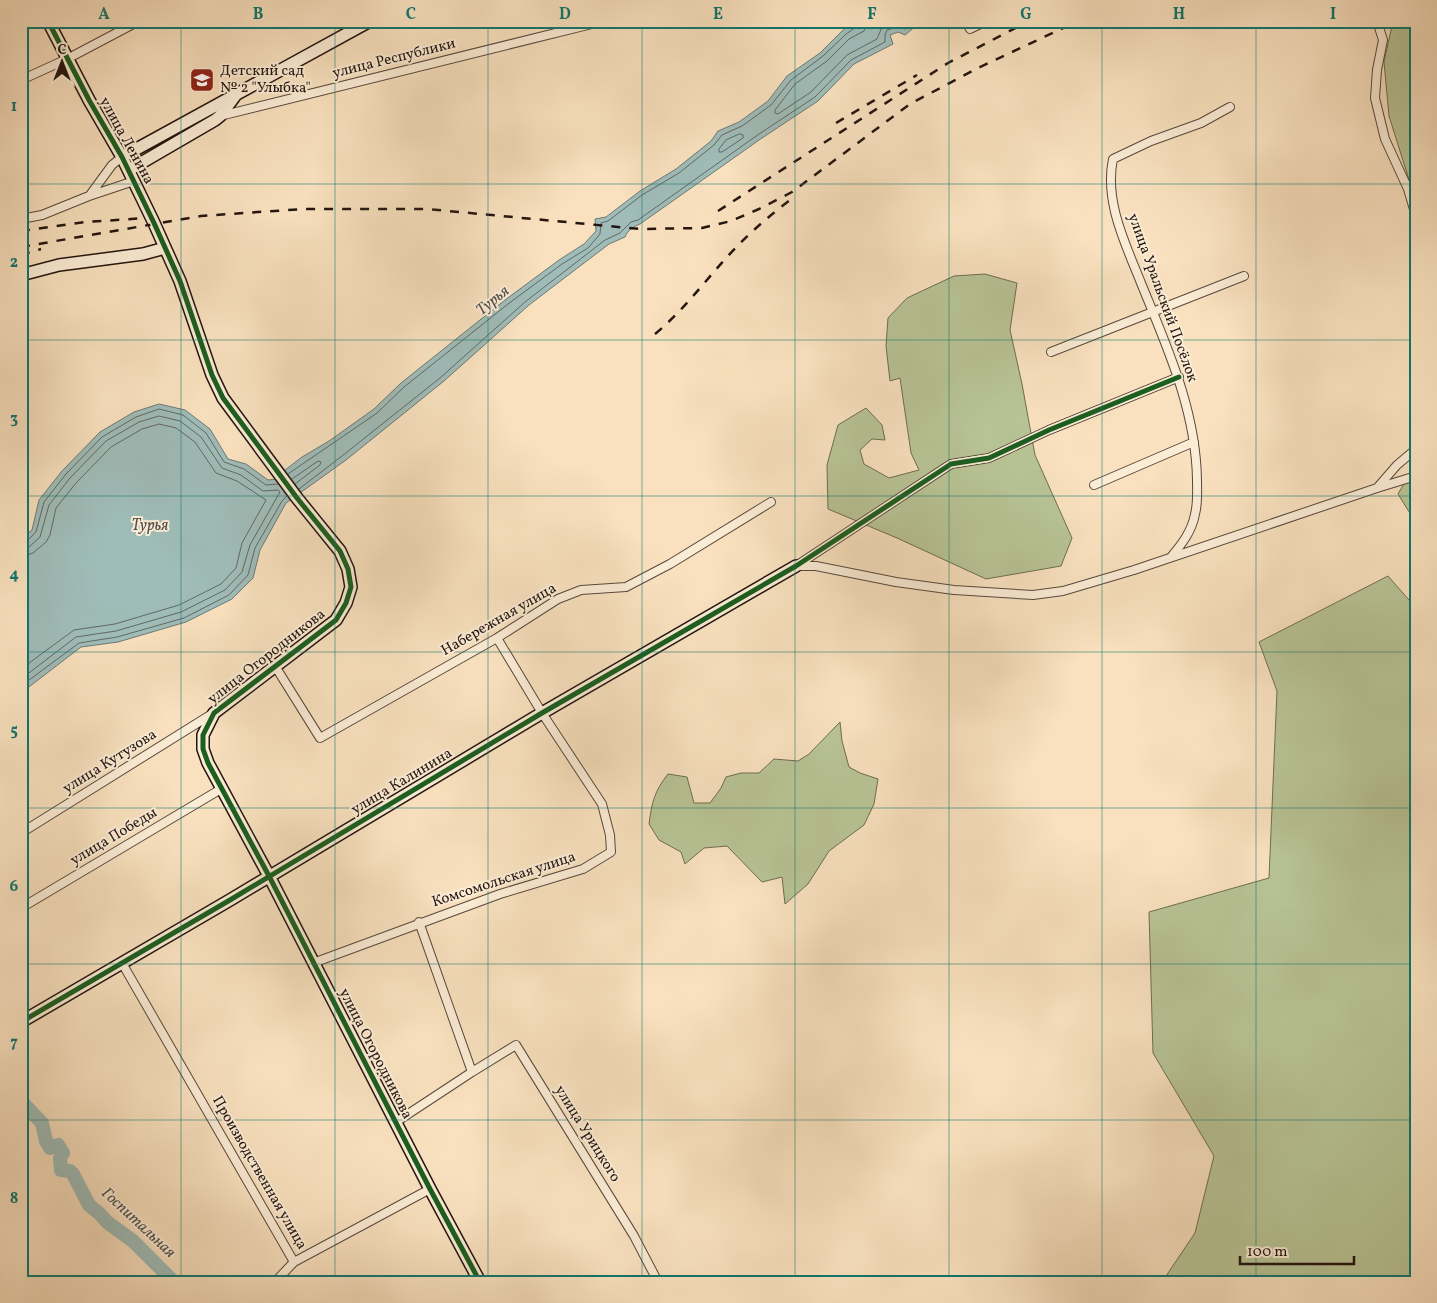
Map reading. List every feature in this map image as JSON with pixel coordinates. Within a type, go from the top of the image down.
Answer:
[{"type":"street","name":"улица Ленина","points":[[48,21],[129,170],[166,248]]},
{"type":"street","points":[[21,80],[67,59],[139,21]]},
{"type":"street","points":[[89,196],[112,165],[122,157],[370,21]]},
{"type":"street","name":"улица Республики","points":[[220,116],[604,21]]},
{"type":"street","points":[[968,25],[987,21]]},
{"type":"street","points":[[1377,21],[1383,40],[1377,70],[1375,98],[1385,139],[1408,189],[1416,216]]},
{"type":"street","points":[[129,170],[220,116],[238,92]]},
{"type":"street","name":"улица Уральский Посёлок","points":[[1170,558],[1182,544],[1196,514],[1197,468],[1194,433],[1179,377],[1121,233],[1114,204],[1110,174],[1113,159],[1151,141],[1201,123],[1230,107]]},
{"type":"street","points":[[21,219],[42,215],[89,196],[134,181]]},
{"type":"street","points":[[21,275],[59,265],[143,254],[166,248]]},
{"type":"street","name":"улица Огородникова","points":[[166,248],[180,281],[212,375],[223,398],[297,498],[340,551],[348,569],[351,587],[346,604],[336,620],[214,713],[203,735],[203,749],[221,789],[269,876],[480,1282]]},
{"type":"street","points":[[1051,352],[1244,276]]},
{"type":"street","points":[[796,566],[952,464],[989,458],[1049,430],[1179,377]]},
{"type":"street","points":[[1094,486],[1194,442]]},
{"type":"street","points":[[1377,488],[1397,465],[1416,449]]},
{"type":"street","points":[[796,566],[816,566],[896,582],[954,590],[1033,595],[1064,591],[1170,558],[1416,476]]},
{"type":"street","name":"Набережная улица","points":[[275,666],[320,738],[497,638],[558,599],[581,590],[626,587],[670,564],[771,502]]},
{"type":"street","name":"улица Калинина","points":[[21,1022],[122,964],[542,713],[796,566]]},
{"type":"street","name":"Комсомольская улица","points":[[313,962],[500,894],[583,869],[612,852],[610,835],[602,804],[542,713],[497,638]]},
{"type":"street","name":"улица Кутузова","points":[[21,833],[214,713]]},
{"type":"street","name":"улица Победы","points":[[21,908],[221,789]]},
{"type":"street","points":[[420,922],[472,1072]]},
{"type":"street","name":"Производственная улица","points":[[122,964],[294,1262],[430,1189]]},
{"type":"street","name":"улица Урицкого","points":[[396,1122],[472,1072],[516,1046],[634,1236],[658,1282]]},
{"type":"street","points":[[275,1282],[294,1262]]},
{"type":"green space","points":[[1393,21],[1416,21],[1416,202],[1389,116],[1384,62]]},
{"type":"green space","points":[[985,274],[1017,283],[1010,330],[1035,455],[1072,538],[1061,566],[986,579],[828,509],[827,465],[838,425],[866,408],[882,425],[885,440],[872,439],[860,450],[864,464],[889,478],[919,470],[911,453],[900,378],[890,381],[886,346],[888,318],[907,298],[954,276]]},
{"type":"green space","points":[[1416,463],[1416,523],[1398,494]]},
{"type":"green space","points":[[1388,576],[1416,608],[1416,1282],[1162,1282],[1195,1233],[1214,1156],[1153,1053],[1149,912],[1269,878],[1277,691],[1259,642]]},
{"type":"green space","points":[[840,722],[842,741],[849,767],[878,779],[874,804],[864,825],[829,851],[808,884],[785,904],[782,877],[762,882],[727,846],[704,848],[685,864],[681,852],[659,840],[649,824],[654,798],[668,774],[687,777],[694,803],[710,803],[721,788],[726,777],[741,773],[759,773],[774,759],[798,761],[809,754]]},
{"type":"water","name":"Турья","points":[[864,21],[922,21],[905,35],[898,32],[890,35],[893,44],[854,64],[818,101],[633,228],[625,237],[609,244],[529,305],[444,381],[346,460],[286,503],[260,550],[253,578],[232,599],[186,622],[118,642],[81,647],[21,693],[21,539],[32,530],[39,500],[62,471],[100,432],[134,412],[159,404],[185,410],[210,429],[228,459],[246,464],[268,480],[277,479],[302,457],[329,441],[374,409],[401,383],[505,300],[584,244],[596,231],[595,219],[606,217],[640,191],[676,169],[711,141],[718,131],[739,122],[768,101],[787,76],[820,53],[842,31],[851,24]]},
{"type":"waterway","name":"Госпитальная","points":[[21,1101],[42,1123],[46,1141],[50,1148],[58,1145],[63,1153],[60,1158],[61,1170],[70,1171],[73,1174],[89,1205],[107,1222],[133,1241],[174,1282]]},
{"type":"railway","points":[[718,211],[948,63],[1029,21]]},
{"type":"railway","points":[[21,247],[201,216],[303,209],[427,209],[640,229],[702,228],[731,221],[792,192],[910,104],[978,68],[1078,21]]},
{"type":"railway","points":[[836,123],[917,75]]},
{"type":"railway","points":[[655,334],[684,306],[743,240],[794,197]]},
{"type":"railway","points":[[21,231],[86,222],[146,218]]},
{"type":"railway","points":[[21,255],[41,249]]},
{"type":"cycle path","points":[[48,21],[89,100],[122,157],[154,223],[180,281],[212,375],[223,398],[297,498],[340,551],[348,569],[351,587],[346,603],[336,620],[214,713],[203,735],[203,749],[208,763],[269,876],[480,1282]]},
{"type":"cycle path","points":[[21,1022],[230,900],[542,713],[796,566],[951,464],[989,458],[1049,430],[1179,377]]},
{"type":"place","name":"Детский сад № 2 \"Улыбка\"","points":[[202,80]]}]
